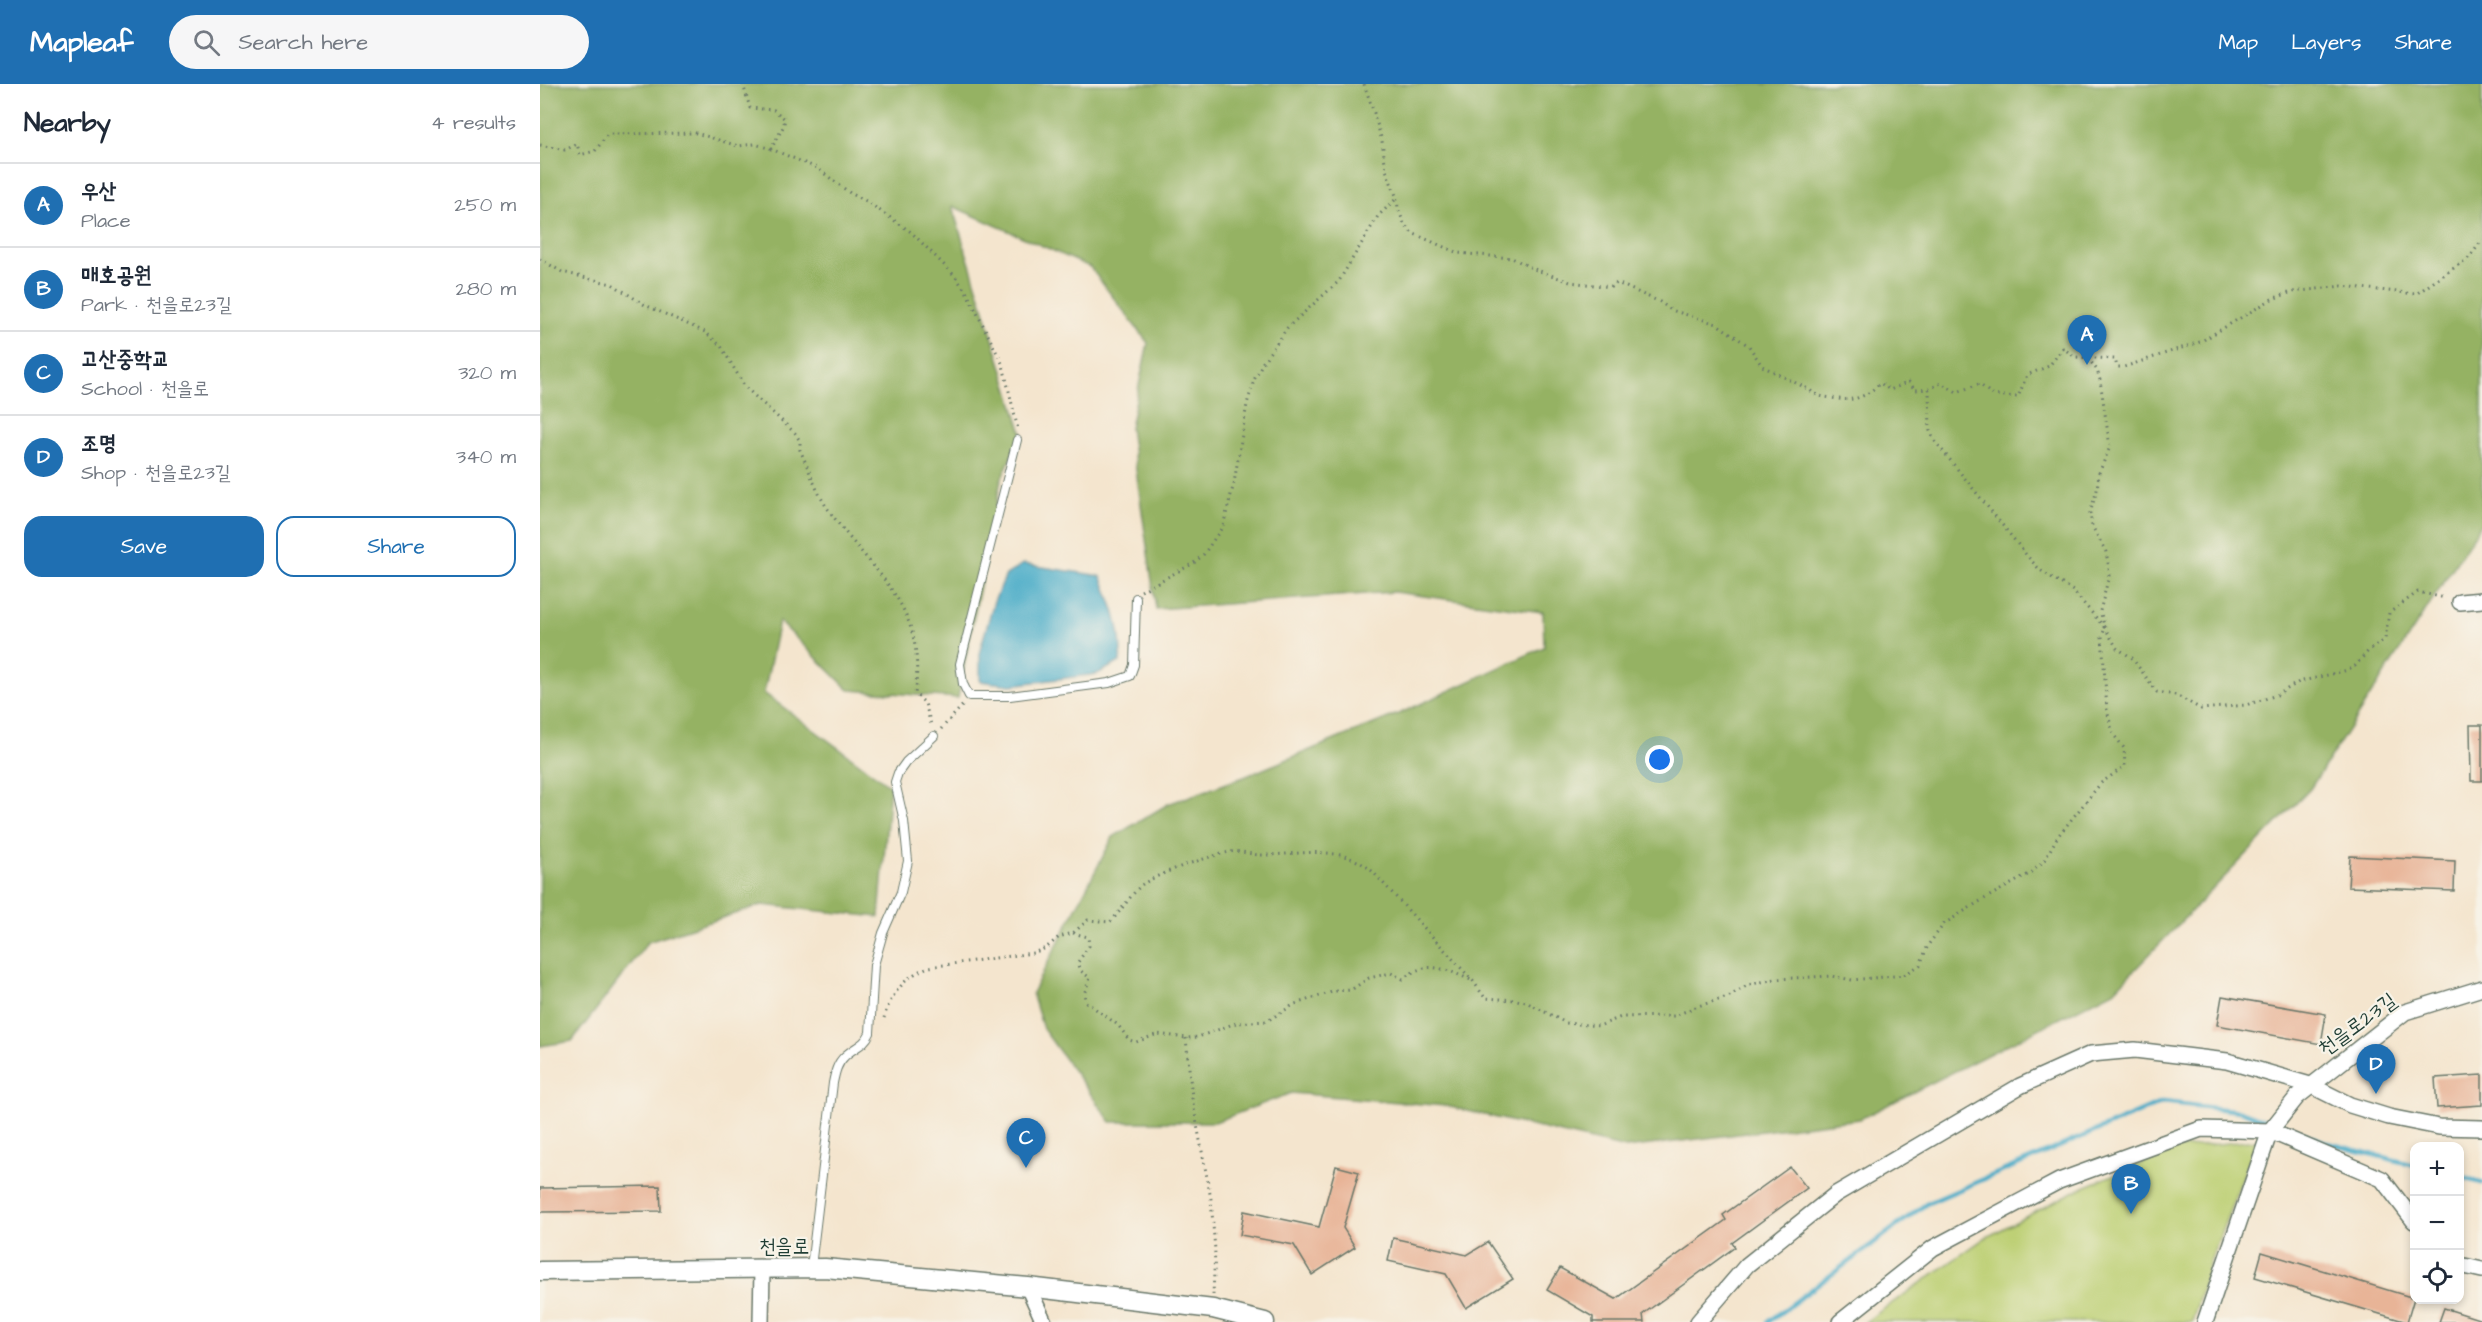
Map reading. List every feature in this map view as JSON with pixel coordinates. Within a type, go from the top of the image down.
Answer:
[{"type":"street","points":[[2460,602],[2482,600]]},
{"type":"street","name":"천을로23길","points":[[2270,1131],[2297,1097],[2310,1085],[2405,1012],[2482,988]]},
{"type":"street","points":[[1698,1322],[1747,1265],[1836,1194],[2020,1086],[2091,1054],[2135,1050],[2227,1061],[2310,1085],[2350,1105],[2389,1117],[2439,1127],[2482,1128]]},
{"type":"street","points":[[1840,1322],[1933,1248],[2059,1180],[2201,1129],[2270,1131],[2382,1179],[2410,1215]]},
{"type":"street","points":[[2205,1322],[2270,1131]]},
{"type":"street","points":[[2464,1266],[2482,1270]]},
{"type":"street","name":"천을로","points":[[540,1271],[811,1268],[1028,1287],[1213,1309],[1265,1322]]},
{"type":"street","points":[[761,1322],[762,1269]]},
{"type":"street","points":[[1028,1287],[1044,1322]]},
{"type":"lane","points":[[1017,440],[960,664],[963,684],[969,696],[1010,696],[1109,683],[1130,676],[1134,665],[1136,598]]},
{"type":"lane","points":[[811,1268],[833,1083],[838,1065],[844,1056],[866,1042],[870,1034],[874,965],[883,933],[901,892],[908,861],[904,821],[895,782],[906,762],[934,736]]},
{"type":"path","points":[[743,84],[750,108],[774,110],[785,119],[771,149]]},
{"type":"path","points":[[1364,84],[1382,141],[1386,170],[1397,198],[1398,208],[1404,224],[1412,233],[1458,253],[1512,258],[1534,270],[1570,282],[1611,287],[1617,283],[1677,312],[1717,324],[1749,346],[1762,366],[1810,390],[1815,395],[1849,402],[1859,399],[1880,383],[1890,390],[1908,382],[1915,390],[1929,389],[1941,383],[1957,392],[1979,384],[1994,395],[2018,397],[2026,375],[2049,366],[2063,348],[2075,357],[2115,359],[2117,367],[2137,364],[2200,342],[2272,299],[2292,292],[2342,286],[2416,294],[2470,258],[2482,240]]},
{"type":"path","points":[[540,145],[565,150],[577,144],[580,155],[595,151],[608,134],[696,133],[738,146],[755,144],[817,168],[850,193],[866,201],[911,232],[955,276],[967,293],[1003,365],[1018,430],[1017,440]]},
{"type":"path","points":[[1136,598],[1138,592],[1194,562],[1204,554],[1223,526],[1234,483],[1247,404],[1254,380],[1263,362],[1287,328],[1339,281],[1378,216],[1397,198]]},
{"type":"path","points":[[540,259],[562,272],[612,284],[645,305],[705,332],[721,346],[745,387],[795,433],[825,505],[892,589],[906,613],[918,668],[915,694],[925,703],[934,736]]},
{"type":"path","points":[[870,1034],[882,1024],[887,1005],[914,972],[929,967],[1033,953],[1046,948],[1059,937],[1073,933],[1088,920],[1110,922],[1143,885],[1167,873],[1240,851],[1264,855],[1312,851],[1357,860],[1365,865],[1473,981],[1485,998],[1526,1002],[1566,1023],[1599,1026],[1621,1017],[1674,1016],[1728,997],[1748,985],[1775,979],[1832,976],[1852,980],[1875,979],[1913,971],[1920,965],[1928,945],[1944,924],[2031,873],[2044,861],[2058,836],[2102,783],[2125,766],[2124,748],[2113,734],[2107,710],[2102,636],[2105,628],[2100,610],[2109,576],[2108,562],[2106,552],[2092,526],[2090,513],[2099,473],[2109,453],[2110,441],[2100,380],[2097,370],[2087,357]]},
{"type":"path","points":[[1929,389],[1930,431],[1952,465],[2040,570],[2073,591],[2105,628],[2117,648],[2132,658],[2157,692],[2176,695],[2201,709],[2233,708],[2268,699],[2299,682],[2338,673],[2355,666],[2369,650],[2385,639],[2389,613],[2418,592],[2460,602]]},
{"type":"path","points":[[934,736],[969,696]]},
{"type":"path","points":[[1073,933],[1088,937],[1089,946],[1078,962],[1081,971],[1090,978],[1084,994],[1086,1002],[1118,1025],[1129,1040],[1136,1042],[1158,1034],[1186,1038],[1198,1037],[1236,1023],[1267,1021],[1294,1004],[1335,991],[1352,990],[1369,978],[1391,973],[1403,979],[1414,970],[1439,966],[1473,981]]},
{"type":"path","points":[[1186,1038],[1192,1098],[1211,1199],[1215,1250],[1213,1309]]},
{"type":"green space","points":[[540,84],[2482,84],[2482,523],[2310,789],[2114,991],[1860,1119],[1626,1148],[1446,1106],[1291,1093],[1215,1122],[1111,1122],[1043,1029],[1032,993],[1113,837],[1168,804],[1244,777],[1403,712],[1544,647],[1543,612],[1394,592],[1156,609],[1130,428],[1148,343],[1090,267],[952,206],[1022,433],[1001,480],[958,698],[849,690],[779,621],[764,693],[890,786],[879,917],[762,905],[648,942],[572,1041],[540,1046]]},
{"type":"green space","points":[[2257,1140],[2210,1262],[2192,1322],[1865,1322],[1985,1238],[2079,1189],[2179,1148]]},
{"type":"water","points":[[1023,564],[1101,576],[1119,629],[1120,662],[1097,674],[1011,685],[980,681],[980,650],[994,601],[1006,575]]},
{"type":"building","points":[[2470,725],[2482,725],[2482,781],[2471,781]]},
{"type":"building","points":[[2350,856],[2455,861],[2454,891],[2348,887]]},
{"type":"building","points":[[2222,996],[2326,1014],[2321,1044],[2217,1025]]},
{"type":"building","points":[[2482,1075],[2482,1105],[2437,1108],[2435,1078]]},
{"type":"building","points":[[1336,1166],[1359,1172],[1343,1228],[1355,1247],[1312,1275],[1294,1245],[1240,1235],[1244,1211],[1319,1227]]},
{"type":"building","points":[[1790,1167],[1807,1188],[1732,1243],[1735,1247],[1643,1314],[1644,1322],[1593,1322],[1593,1317],[1547,1290],[1560,1268],[1616,1299],[1726,1220],[1723,1215]]},
{"type":"building","points":[[660,1186],[661,1211],[540,1212],[540,1188]]},
{"type":"building","points":[[1393,1238],[1467,1255],[1488,1242],[1513,1279],[1466,1308],[1446,1274],[1388,1261]]},
{"type":"building","points":[[2262,1252],[2410,1297],[2410,1304],[2412,1304],[2407,1322],[2255,1277]]},
{"type":"building","points":[[2444,1308],[2479,1319],[2479,1322],[2439,1322]]},
{"type":"waterway","points":[[1768,1322],[1926,1204],[2163,1102],[2240,1111],[2331,1144],[2410,1164]]},
{"type":"waterway","points":[[2464,1178],[2482,1183]]},
{"type":"place","name":"우산","points":[[2087,365]]},
{"type":"place","name":"조명","points":[[2376,1094]]},
{"type":"place","name":"고산중학교","points":[[1026,1168]]},
{"type":"place","name":"매호공원","points":[[2131,1214]]}]
